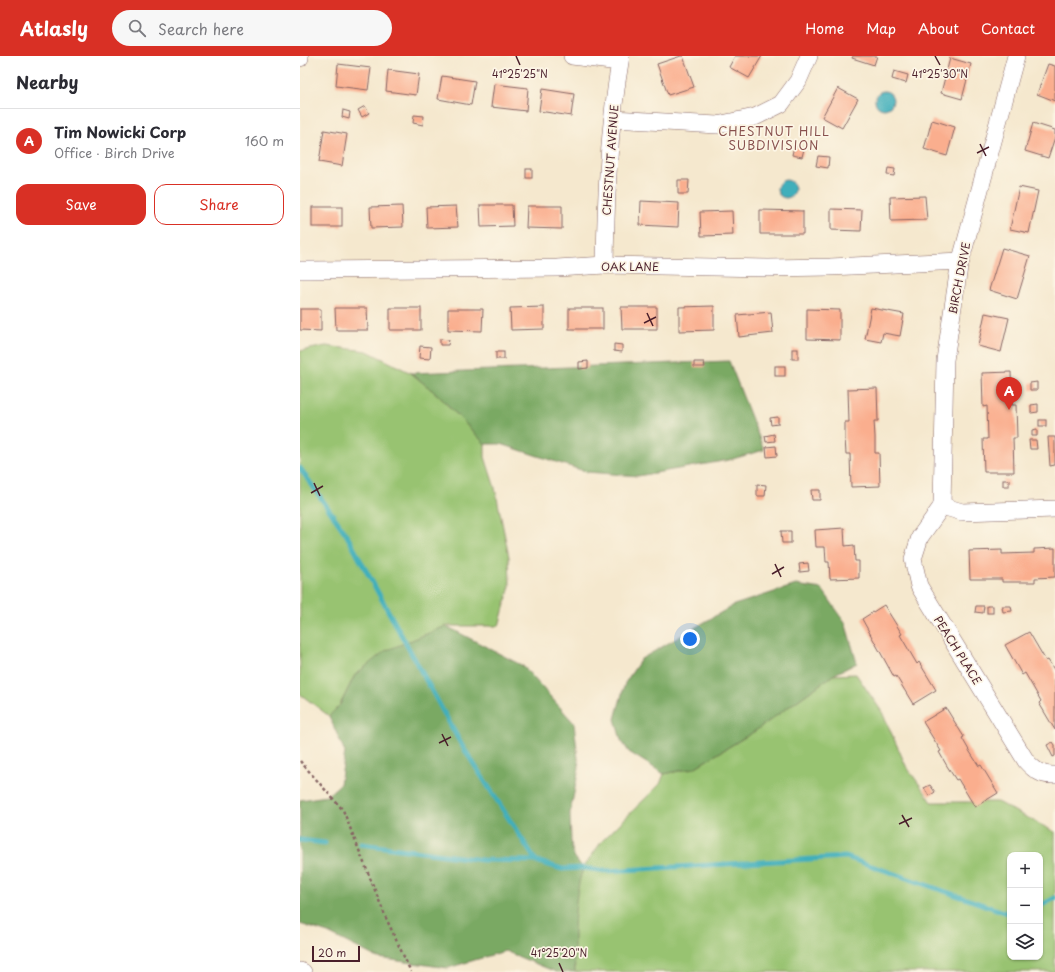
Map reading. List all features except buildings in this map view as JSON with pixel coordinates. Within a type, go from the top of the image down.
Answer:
[{"type":"street","points":[[572,56],[620,59]]},
{"type":"street","points":[[613,119],[717,126],[755,117],[781,104],[798,81],[809,56]]},
{"type":"street","name":"BIRCH DRIVE","points":[[942,506],[945,360],[960,261],[1016,56]]},
{"type":"street","name":"CHESTNUT AVENUE","points":[[604,265],[606,193],[620,59]]},
{"type":"street","name":"OAK LANE","points":[[300,270],[557,268],[604,265],[768,268],[830,267],[960,261]]},
{"type":"street","points":[[942,506],[962,512],[1055,510]]},
{"type":"street","name":"PEACH PLACE","points":[[942,506],[920,537],[913,560],[919,586],[1026,761],[1031,767],[1040,773],[1049,776],[1055,775]]},
{"type":"path","points":[[300,761],[343,810],[386,918],[411,972]]},
{"type":"green space","points":[[326,346],[367,351],[411,373],[438,395],[485,444],[485,457],[495,488],[509,557],[510,586],[499,626],[446,626],[355,675],[340,705],[329,716],[300,694],[300,351]]},
{"type":"green space","points":[[729,361],[764,450],[729,460],[638,476],[587,472],[501,444],[485,444],[438,395],[411,373]]},
{"type":"green space","points":[[796,585],[822,589],[845,622],[857,663],[833,675],[755,731],[694,768],[664,774],[629,752],[621,740],[615,719],[625,683],[641,659],[734,605]]},
{"type":"green space","points":[[446,626],[523,666],[574,723],[579,768],[570,813],[571,842],[573,855],[583,868],[577,893],[576,906],[574,933],[575,972],[556,972],[505,951],[448,968],[378,958],[328,933],[300,924],[300,800],[327,796],[340,784],[345,752],[329,716],[340,705],[355,675],[385,651]]},
{"type":"green space","points":[[856,674],[882,712],[906,766],[932,802],[997,802],[1055,832],[1055,972],[575,972],[570,916],[573,896],[583,868],[602,841],[660,784],[664,774],[694,768],[755,731],[833,675]]},
{"type":"water","points":[[880,91],[888,91],[893,96],[891,107],[888,109],[880,109],[875,104],[875,96]]},
{"type":"water","points":[[786,180],[792,183],[795,189],[792,195],[786,198],[780,195],[777,189],[780,183]]},
{"type":"waterway","points":[[300,468],[346,534],[461,744],[536,861]]},
{"type":"waterway","points":[[300,840],[325,843]]},
{"type":"waterway","points":[[361,844],[482,860],[536,861],[562,869],[583,868],[606,871],[846,857],[1007,913]]},
{"type":"waterway","points":[[1043,904],[1055,898]]},
{"type":"place","name":"Tim Nowicki Corp","points":[[1009,410]]},
{"type":"district","name":"CHESTNUT HILL SUBDIVISION","points":[[774,138]]}]
